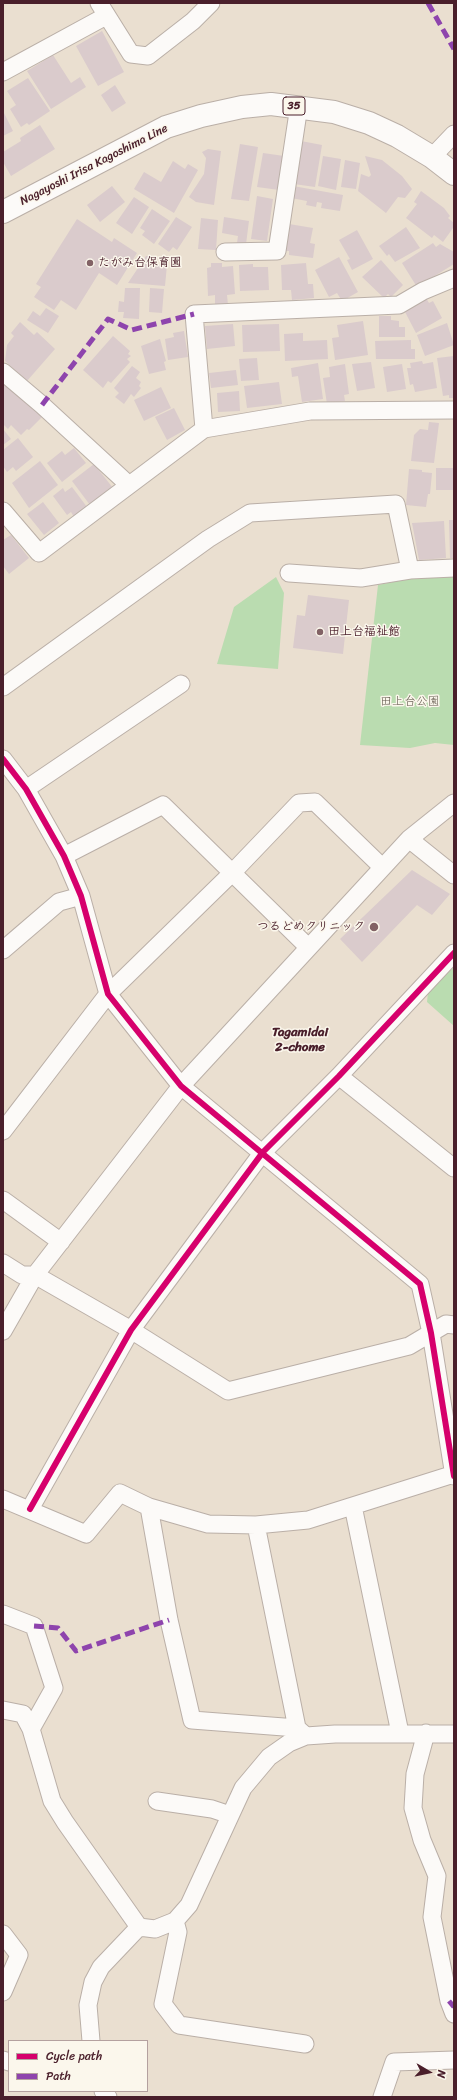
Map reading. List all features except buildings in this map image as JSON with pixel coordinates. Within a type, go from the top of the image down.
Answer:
[{"type":"main road","name":"Nagayoshi Irisa Kagoshima Line","points":[[3,212],[166,127],[201,116],[242,107],[271,104],[299,106],[334,112],[369,123],[397,136],[432,157],[454,174]]},
{"type":"street","points":[[3,72],[103,9],[130,54],[148,56],[211,3]]},
{"type":"street","points":[[225,252],[277,251],[299,106]]},
{"type":"street","points":[[432,157],[454,134]]},
{"type":"street","points":[[204,429],[194,314],[398,305],[423,290],[454,278]]},
{"type":"street","points":[[3,372],[129,485]]},
{"type":"street","points":[[3,511],[39,553],[204,429],[310,411],[454,410]]},
{"type":"street","points":[[3,686],[208,538],[250,513],[396,504],[410,570]]},
{"type":"street","points":[[289,573],[361,578],[410,570],[454,568]]},
{"type":"street","points":[[26,789],[182,684]]},
{"type":"street","points":[[3,759],[26,789],[64,856],[81,896],[108,994],[181,1086],[263,1152],[420,1284],[431,1333],[454,1475],[308,1520],[256,1525],[208,1524],[149,1507],[120,1493],[86,1534],[3,1499]]},
{"type":"street","points":[[3,1131],[108,994],[232,873],[299,803],[315,802],[382,867]]},
{"type":"street","points":[[3,1331],[35,1275],[181,1086],[307,946],[409,838],[454,803]]},
{"type":"street","points":[[64,856],[163,805],[307,946]]},
{"type":"street","points":[[409,838],[454,875]]},
{"type":"street","points":[[3,950],[59,902],[81,896]]},
{"type":"street","points":[[30,1510],[131,1330],[263,1152],[339,1076],[454,953]]},
{"type":"street","points":[[339,1076],[454,1168]]},
{"type":"street","points":[[3,1200],[60,1242]]},
{"type":"street","points":[[3,1264],[22,1275],[35,1275],[131,1330],[228,1391],[409,1346],[446,1324],[454,1325]]},
{"type":"street","points":[[353,1506],[400,1733]]},
{"type":"street","points":[[149,1507],[169,1620],[192,1720],[302,1732],[335,1734],[454,1734]]},
{"type":"street","points":[[256,1525],[302,1732]]},
{"type":"street","points":[[3,1614],[34,1626],[54,1688],[31,1729]]},
{"type":"street","points":[[3,1710],[24,1714],[31,1729],[52,1800],[139,1927],[155,1929],[175,1921],[189,1905],[242,1788],[269,1757],[302,1732]]},
{"type":"street","points":[[426,1733],[415,1774],[414,1808],[422,1840],[437,1876],[432,1918],[449,2001],[454,2014]]},
{"type":"street","points":[[157,1801],[212,1809],[230,1815]]},
{"type":"street","points":[[175,1921],[178,1932],[163,2004],[179,2025],[305,2044]]},
{"type":"street","points":[[91,2040],[88,2005],[93,1982],[101,1966],[139,1927]]},
{"type":"street","points":[[3,1934],[18,1956],[3,1992]]},
{"type":"street","points":[[382,2097],[394,2062],[454,2060]]},
{"type":"green space","name":"田上台公園","points":[[454,576],[454,745],[435,743],[410,748],[360,745],[378,585],[407,579]]},
{"type":"green space","points":[[276,577],[284,593],[278,669],[217,664],[234,607]]},
{"type":"green space","points":[[454,967],[454,1026],[427,1002],[428,992]]},
{"type":"marked path","points":[[428,3],[454,49]]},
{"type":"marked path","points":[[42,405],[108,319],[132,330],[194,314]]},
{"type":"marked path","points":[[34,1626],[58,1628],[76,1651],[169,1620]]},
{"type":"marked path","points":[[449,2001],[454,2007]]},
{"type":"cycle path","points":[[3,759],[26,789],[64,856],[81,896],[108,994],[181,1086],[420,1284],[431,1333],[454,1476]]},
{"type":"cycle path","points":[[30,1509],[131,1330],[263,1152],[339,1076],[454,953]]},
{"type":"place","name":"たがみ台保育園","points":[[90,263]]},
{"type":"place","name":"田上台福祉館","points":[[320,632]]},
{"type":"place","name":"つるどめクリニック","points":[[374,927]]},
{"type":"district","name":"Tagamidai 2-chome","points":[[300,1040]]}]
